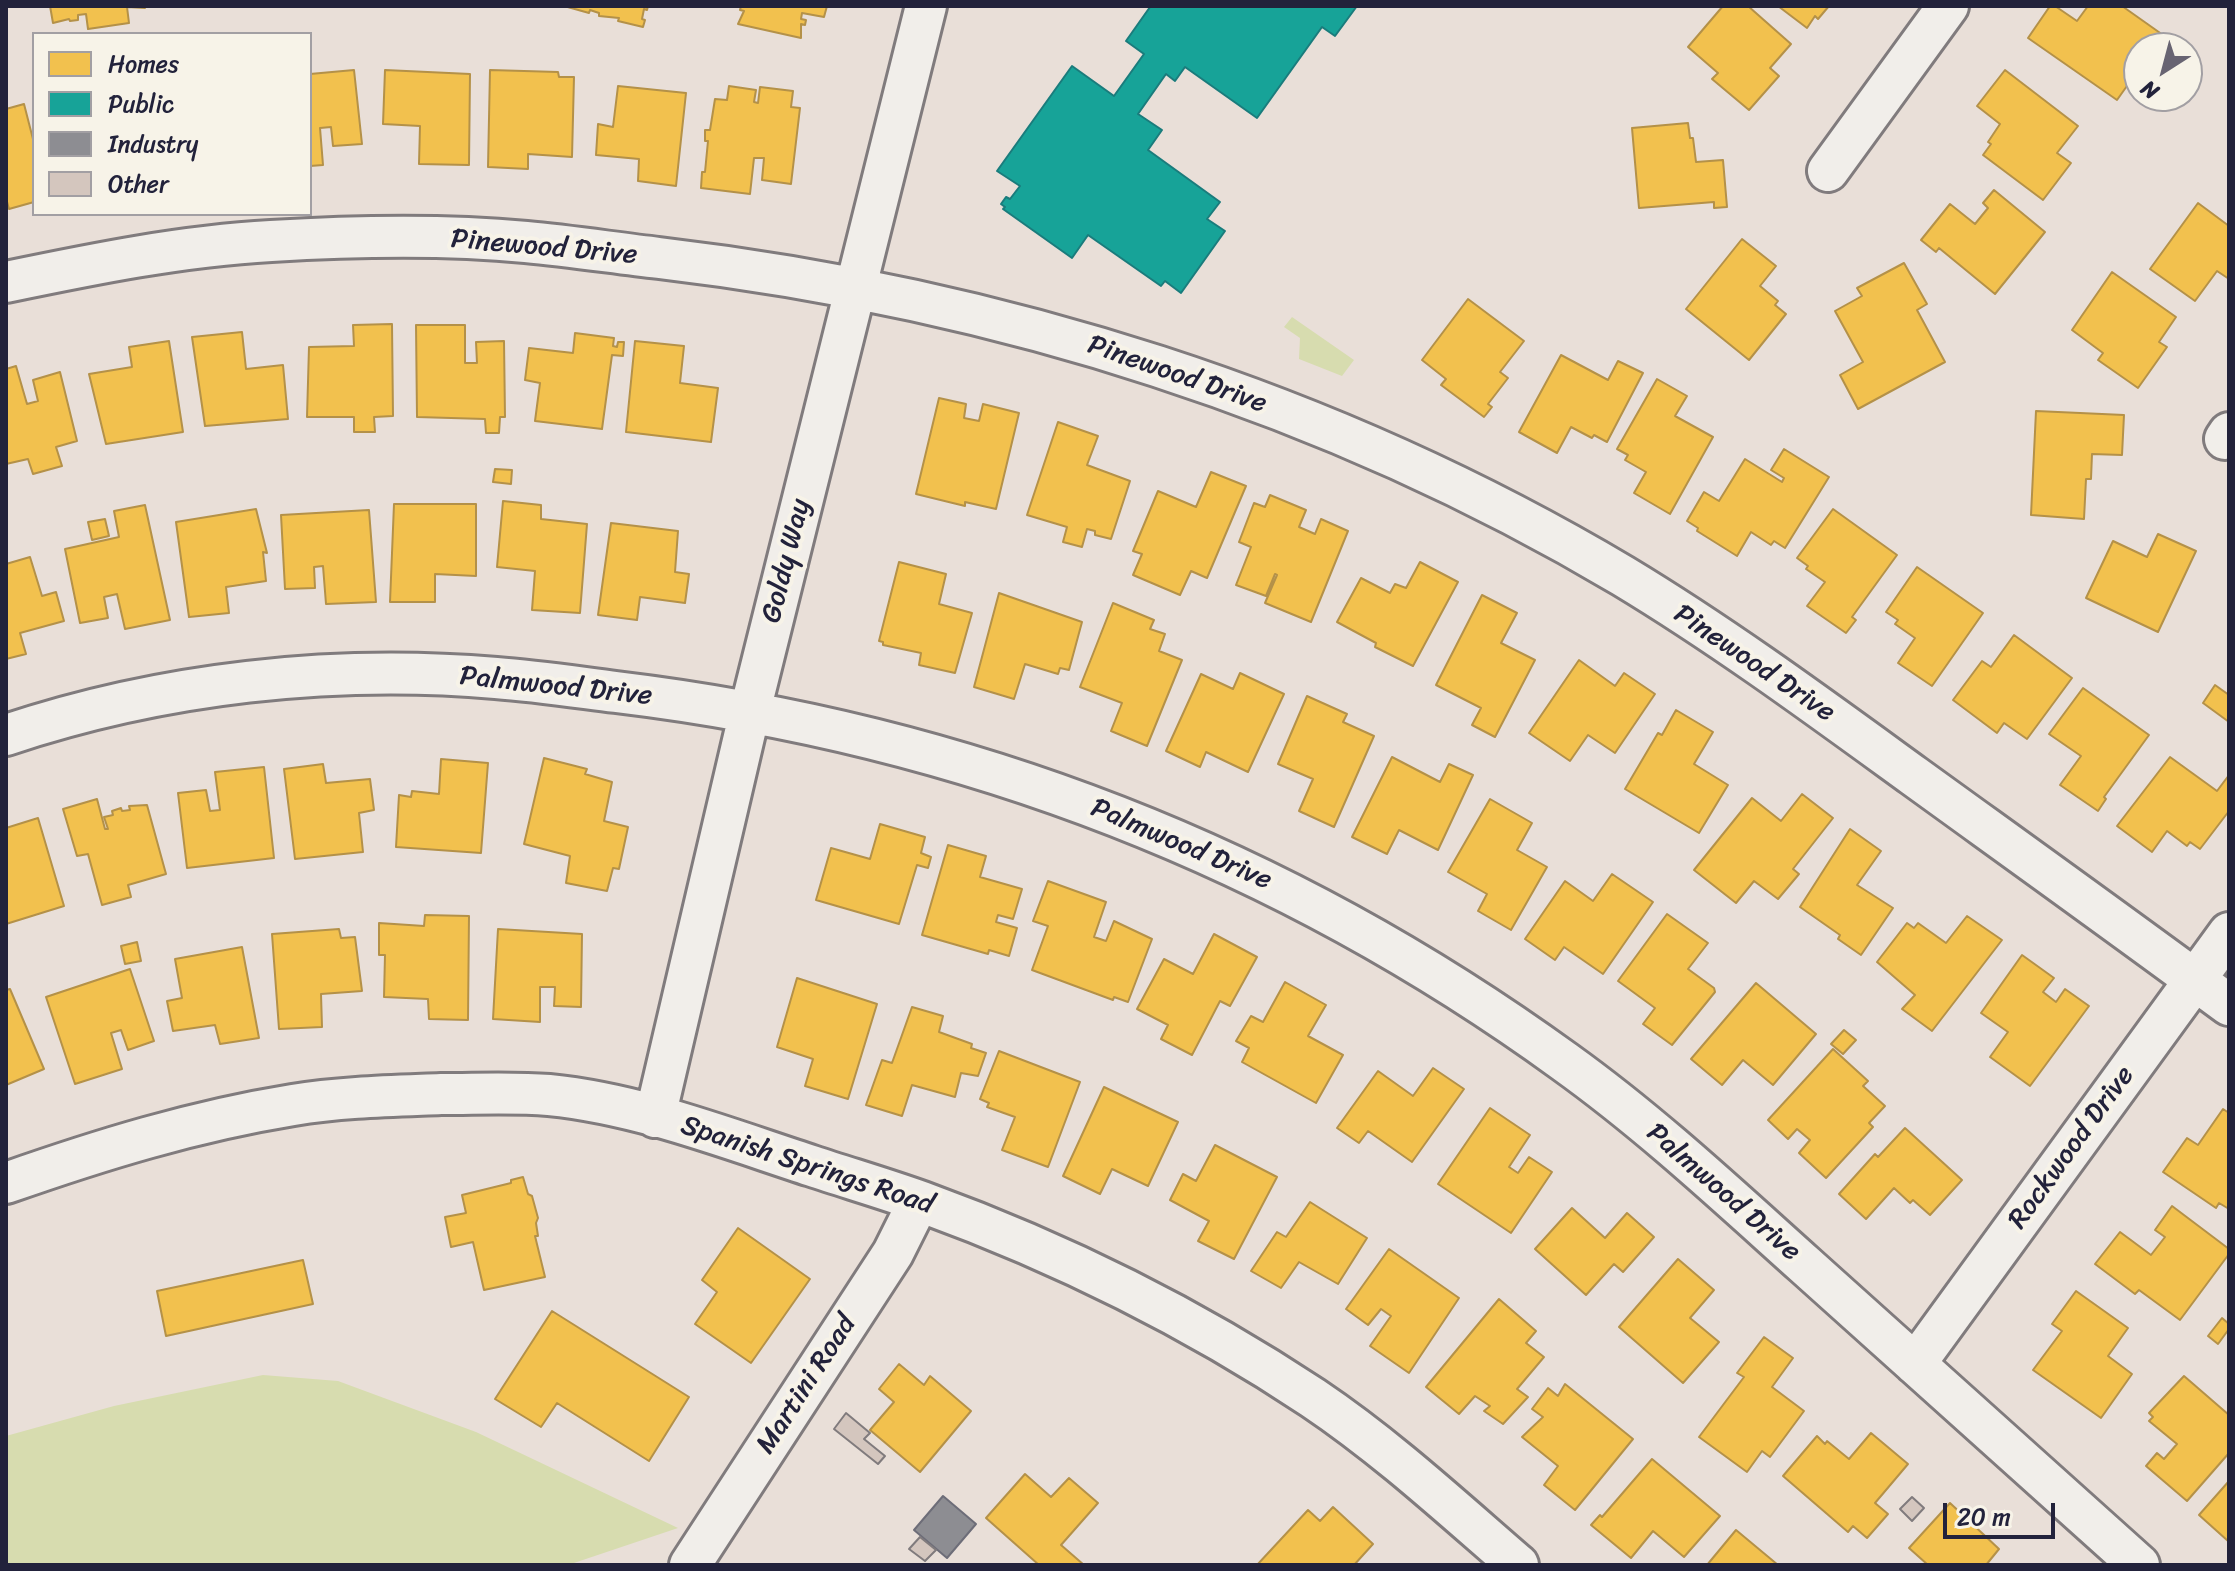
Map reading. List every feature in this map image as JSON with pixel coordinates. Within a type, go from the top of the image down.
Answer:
[{"type":"street","name":"Goldy Way","points":[[655,1117],[750,711],[926,6]]},
{"type":"street","points":[[1828,171],[1948,6]]},
{"type":"street","name":"Pinewood Drive","points":[[6,282],[123,258],[265,241],[392,237],[521,242],[717,265],[856,287],[980,314],[1105,349],[1347,437],[1482,499],[1622,576],[1750,657],[2229,1005]]},
{"type":"street","name":"Palmwood Drive","points":[[6,735],[47,721],[163,694],[273,679],[390,673],[494,677],[750,711],[874,738],[992,770],[1082,802],[1230,863],[1349,923],[1466,992],[1568,1064],[1661,1137],[2139,1565]]},
{"type":"street","name":"Rockwood Drive","points":[[1915,1364],[2229,933]]},
{"type":"street","name":"Spanish Springs Road","points":[[6,1183],[92,1153],[180,1128],[295,1104],[405,1095],[546,1095],[595,1102],[655,1117],[919,1201],[1120,1286],[1267,1368],[1349,1424],[1518,1565]]},
{"type":"street","name":"Martini Road","points":[[690,1565],[893,1253],[919,1201]]},
{"type":"green space","points":[[1292,317],[1354,360],[1342,376],[1299,359],[1300,338],[1284,327]]},
{"type":"green space","points":[[263,1375],[338,1381],[476,1432],[678,1528],[568,1565],[6,1565],[6,1436],[114,1406]]},
{"type":"building: Homes","points":[[50,6],[145,6],[145,8],[127,7],[129,23],[88,29],[86,14],[78,15],[78,20],[53,23]]},
{"type":"building: Homes","points":[[564,6],[648,6],[647,10],[644,9],[643,27],[618,21],[619,18],[599,16],[599,13],[590,10],[589,13]]},
{"type":"building: Homes","points":[[741,6],[827,6],[824,17],[802,13],[801,19],[806,20],[805,25],[801,24],[801,38],[738,24],[744,11],[740,10]]},
{"type":"building: Homes","points":[[1723,6],[1748,6],[1791,44],[1770,68],[1779,76],[1749,110],[1712,79],[1718,73],[1688,47]]},
{"type":"building: Homes","points":[[1778,6],[1829,6],[1818,19],[1815,16],[1807,28]]},
{"type":"building: Homes","points":[[2050,6],[2055,6],[2077,21],[2088,6],[2122,6],[2159,32],[2123,32],[2123,92],[2117,100],[2028,38]]},
{"type":"building: Homes","points":[[354,70],[362,144],[333,146],[331,127],[320,128],[323,165],[312,166],[312,74]]},
{"type":"building: Homes","points":[[385,70],[470,74],[469,165],[419,164],[420,126],[383,124]]},
{"type":"building: Homes","points":[[490,70],[558,72],[559,77],[574,77],[572,157],[528,154],[528,169],[488,167]]},
{"type":"building: Homes","points":[[2005,70],[2078,126],[2057,153],[2071,163],[2043,200],[1983,155],[2000,124],[1977,106]]},
{"type":"building: Homes","points":[[618,86],[686,93],[676,186],[638,181],[639,159],[596,155],[598,124],[613,127]]},
{"type":"building: Homes","points":[[729,86],[756,90],[754,102],[758,103],[760,87],[793,91],[791,107],[800,108],[791,184],[762,180],[764,158],[754,158],[750,194],[701,188],[708,141],[705,141],[705,130],[710,130],[715,99],[727,100]]},
{"type":"building: Homes","points":[[24,104],[32,135],[32,203],[9,209],[6,198],[6,109]]},
{"type":"building: Homes","points":[[1688,123],[1696,162],[1723,160],[1727,207],[1714,208],[1714,202],[1639,208],[1632,128]]},
{"type":"building: Homes","points":[[1994,190],[2045,232],[1995,294],[1939,248],[1936,252],[1921,240],[1950,204],[1975,224],[1988,208],[1983,203]]},
{"type":"building: Homes","points":[[2198,203],[2229,226],[2229,279],[2217,271],[2195,301],[2150,269]]},
{"type":"building: Homes","points":[[1742,239],[1776,266],[1760,286],[1778,301],[1775,305],[1786,314],[1749,360],[1686,309]]},
{"type":"building: Homes","points":[[1904,263],[1927,304],[1917,310],[1945,362],[1858,409],[1840,375],[1863,362],[1835,311],[1862,296],[1857,288]]},
{"type":"building: Homes","points":[[2112,272],[2176,317],[2159,342],[2167,347],[2138,388],[2098,360],[2103,353],[2072,330]]},
{"type":"building: Homes","points":[[1468,299],[1524,341],[1500,372],[1508,378],[1488,404],[1492,407],[1484,417],[1441,385],[1446,379],[1422,360]]},
{"type":"building: Homes","points":[[392,324],[393,416],[374,417],[375,432],[354,432],[354,417],[307,417],[309,347],[354,346],[353,325]]},
{"type":"building: Homes","points":[[416,325],[465,325],[465,363],[477,363],[476,342],[504,341],[505,417],[500,417],[499,433],[486,433],[485,419],[417,417]]},
{"type":"building: Homes","points":[[242,332],[246,369],[283,365],[288,419],[205,426],[192,337]]},
{"type":"building: Homes","points":[[575,333],[614,338],[613,346],[617,347],[618,342],[624,342],[623,356],[612,355],[602,429],[535,421],[540,383],[525,380],[529,348],[573,353]]},
{"type":"building: Homes","points":[[169,341],[183,432],[106,444],[89,374],[132,367],[129,347]]},
{"type":"building: Homes","points":[[635,341],[684,346],[680,383],[718,388],[711,442],[626,432]]},
{"type":"building: Homes","points":[[1561,355],[1608,380],[1618,361],[1643,373],[1607,442],[1571,427],[1557,453],[1519,432]]},
{"type":"building: Homes","points":[[16,366],[27,404],[38,401],[33,380],[60,372],[77,441],[56,447],[62,466],[33,474],[28,459],[6,464],[6,369]]},
{"type":"building: Homes","points":[[1657,379],[1687,396],[1675,416],[1713,437],[1670,514],[1634,493],[1646,472],[1625,460],[1628,455],[1617,449]]},
{"type":"building: Homes","points":[[939,398],[966,404],[964,418],[979,421],[983,404],[1019,413],[996,509],[965,502],[965,506],[916,494]]},
{"type":"building: Homes","points":[[2036,411],[2124,415],[2122,455],[2092,454],[2091,479],[2086,479],[2084,519],[2031,515]]},
{"type":"building: Homes","points":[[1058,422],[1098,436],[1087,465],[1130,481],[1111,539],[1095,535],[1095,531],[1087,529],[1082,547],[1063,542],[1067,527],[1027,515]]},
{"type":"building: Homes","points":[[1784,449],[1829,477],[1785,548],[1774,541],[1771,545],[1751,532],[1737,556],[1697,531],[1698,528],[1687,521],[1704,492],[1719,501],[1745,459],[1782,482],[1784,478],[1771,470]]},
{"type":"building: Homes","points":[[495,469],[512,470],[511,484],[493,482]]},
{"type":"building: Homes","points":[[1211,472],[1246,486],[1207,578],[1191,571],[1180,595],[1133,575],[1142,554],[1133,551],[1158,491],[1196,507]]},
{"type":"building: Homes","points":[[1270,495],[1306,510],[1299,527],[1315,534],[1321,519],[1348,531],[1311,622],[1265,603],[1275,574],[1266,596],[1236,585],[1251,547],[1239,542],[1254,503],[1265,507]]},
{"type":"building: Homes","points":[[503,501],[541,505],[541,519],[587,524],[580,613],[532,610],[535,571],[497,567]]},
{"type":"building: Homes","points":[[394,504],[476,504],[476,576],[435,574],[435,602],[390,602]]},
{"type":"building: Homes","points":[[145,505],[170,620],[125,629],[117,594],[104,597],[108,618],[80,623],[65,549],[119,537],[114,511]]},
{"type":"building: Homes","points":[[256,509],[267,553],[263,552],[266,581],[226,587],[229,613],[189,617],[176,522]]},
{"type":"building: Homes","points":[[1833,509],[1897,555],[1852,617],[1856,620],[1846,633],[1807,606],[1825,582],[1806,569],[1808,566],[1797,558]]},
{"type":"building: Homes","points":[[369,510],[376,602],[326,604],[323,566],[314,567],[315,588],[285,589],[281,515]]},
{"type":"building: Homes","points":[[105,519],[109,536],[92,540],[88,522]]},
{"type":"building: Homes","points":[[611,523],[678,531],[675,572],[689,574],[685,603],[640,597],[637,620],[598,615]]},
{"type":"building: Homes","points":[[2158,534],[2196,551],[2158,632],[2086,598],[2113,541],[2147,557]]},
{"type":"building: Homes","points":[[30,557],[42,596],[56,592],[64,621],[20,633],[26,654],[6,659],[6,564]]},
{"type":"building: Homes","points":[[899,562],[946,574],[939,604],[972,613],[955,673],[919,665],[921,653],[883,645],[879,641]]},
{"type":"building: Homes","points":[[1420,562],[1458,582],[1413,666],[1375,647],[1376,643],[1337,622],[1361,578],[1390,593],[1395,584],[1406,588]]},
{"type":"building: Homes","points":[[1917,567],[1983,613],[1932,686],[1898,663],[1915,638],[1895,624],[1898,620],[1886,612]]},
{"type":"building: Homes","points":[[999,593],[1082,622],[1069,670],[1060,668],[1058,674],[1025,664],[1014,699],[974,687]]},
{"type":"building: Homes","points":[[1482,595],[1517,613],[1501,643],[1535,660],[1495,737],[1472,725],[1481,708],[1436,685]]},
{"type":"building: Homes","points":[[1113,603],[1154,620],[1150,629],[1165,634],[1159,651],[1182,660],[1147,746],[1111,731],[1122,703],[1080,687]]},
{"type":"building: Homes","points":[[2014,635],[2072,678],[2027,739],[2004,723],[1997,733],[1953,700],[1982,661],[1991,667]]},
{"type":"building: Homes","points":[[1579,660],[1615,686],[1624,673],[1655,694],[1615,753],[1588,735],[1570,761],[1529,733]]},
{"type":"building: Homes","points":[[1240,673],[1284,694],[1248,772],[1206,752],[1200,767],[1166,751],[1201,674],[1233,689]]},
{"type":"building: Homes","points":[[2215,685],[2229,695],[2229,722],[2203,703]]},
{"type":"building: Homes","points":[[2083,688],[2149,735],[2104,797],[2106,799],[2098,811],[2060,785],[2081,756],[2049,734]]},
{"type":"building: Homes","points":[[1307,696],[1347,714],[1343,722],[1374,736],[1334,827],[1299,811],[1313,779],[1278,764]]},
{"type":"building: Homes","points":[[1676,710],[1713,732],[1694,764],[1728,785],[1699,833],[1625,789],[1658,733],[1662,735]]},
{"type":"building: Homes","points":[[1392,757],[1440,782],[1449,764],[1473,775],[1438,850],[1399,830],[1387,854],[1352,837]]},
{"type":"building: Homes","points":[[2170,757],[2217,791],[2229,775],[2229,811],[2200,849],[2190,842],[2187,846],[2167,831],[2152,852],[2117,826]]},
{"type":"building: Homes","points":[[544,758],[587,769],[585,774],[612,782],[604,821],[628,827],[619,869],[613,868],[607,891],[566,883],[570,856],[524,844]]},
{"type":"building: Homes","points":[[441,759],[488,763],[481,853],[396,847],[399,795],[411,797],[412,791],[439,794]]},
{"type":"building: Homes","points":[[323,764],[326,783],[370,779],[374,810],[359,813],[363,852],[295,859],[284,769]]},
{"type":"building: Homes","points":[[264,767],[274,858],[187,868],[178,793],[206,790],[210,811],[220,810],[215,772]]},
{"type":"building: Homes","points":[[1802,794],[1833,818],[1793,869],[1799,874],[1778,899],[1754,881],[1736,903],[1694,870],[1752,798],[1781,821]]},
{"type":"building: Homes","points":[[97,799],[105,829],[108,829],[104,817],[113,815],[112,811],[147,805],[166,874],[128,885],[131,897],[102,905],[88,854],[77,856],[63,809]]},
{"type":"building: Homes","points":[[1490,799],[1532,823],[1517,850],[1547,867],[1511,930],[1478,911],[1487,894],[1448,872]]},
{"type":"building: Homes","points":[[38,818],[64,906],[6,924],[6,828]]},
{"type":"building: Homes","points":[[880,824],[925,837],[921,853],[931,857],[928,868],[917,865],[899,924],[816,900],[831,848],[870,859]]},
{"type":"building: Homes","points":[[1850,829],[1881,851],[1857,885],[1893,908],[1861,955],[1838,939],[1840,935],[1800,907]]},
{"type":"building: Homes","points":[[948,845],[986,856],[980,877],[1022,889],[1013,919],[998,915],[996,922],[1017,928],[1009,956],[989,950],[988,954],[922,935]]},
{"type":"building: Homes","points":[[1612,874],[1653,902],[1603,974],[1564,947],[1555,960],[1525,939],[1565,881],[1593,901]]},
{"type":"building: Homes","points":[[1048,881],[1106,902],[1094,937],[1106,941],[1114,921],[1152,939],[1128,1002],[1114,997],[1113,1000],[1032,970],[1048,926],[1033,921]]},
{"type":"building: Homes","points":[[1667,914],[1708,943],[1688,969],[1715,992],[1672,1045],[1643,1024],[1655,1008],[1618,981]]},
{"type":"building: Homes","points":[[425,915],[469,916],[468,1020],[429,1019],[428,999],[384,997],[385,955],[379,955],[379,923],[424,926]]},
{"type":"building: Homes","points":[[1967,916],[2002,940],[1932,1031],[1902,1009],[1915,995],[1877,962],[1907,923],[1914,928],[1918,923],[1946,943]]},
{"type":"building: Homes","points":[[339,929],[341,938],[355,937],[362,991],[321,994],[322,1027],[279,1029],[272,934]]},
{"type":"building: Homes","points":[[498,929],[582,934],[581,1007],[554,1006],[555,987],[540,987],[540,1022],[493,1019]]},
{"type":"building: Homes","points":[[1214,934],[1257,957],[1230,1006],[1220,1001],[1192,1055],[1161,1039],[1168,1025],[1137,1009],[1164,959],[1193,974]]},
{"type":"building: Homes","points":[[137,942],[141,961],[125,964],[121,946]]},
{"type":"building: Homes","points":[[242,947],[259,1038],[220,1044],[215,1025],[173,1031],[167,1001],[182,998],[175,959]]},
{"type":"building: Homes","points":[[2022,955],[2054,978],[2043,992],[2056,1002],[2065,989],[2089,1006],[2030,1086],[1990,1057],[2008,1032],[1981,1013]]},
{"type":"building: Homes","points":[[130,969],[154,1041],[128,1050],[121,1030],[111,1033],[122,1069],[75,1084],[46,997]]},
{"type":"building: Homes","points":[[797,978],[877,1004],[848,1099],[805,1086],[813,1059],[777,1047]]},
{"type":"building: Homes","points":[[1285,982],[1326,1005],[1308,1036],[1343,1055],[1316,1103],[1242,1062],[1249,1048],[1236,1041],[1251,1016],[1263,1022]]},
{"type":"building: Homes","points":[[1756,983],[1816,1034],[1773,1085],[1743,1060],[1722,1085],[1691,1059]]},
{"type":"building: Homes","points":[[10,989],[44,1069],[6,1085],[6,990]]},
{"type":"building: Homes","points":[[912,1007],[943,1016],[939,1032],[972,1044],[971,1048],[986,1053],[978,1076],[961,1073],[955,1097],[912,1085],[902,1116],[866,1105],[882,1060],[892,1063]]},
{"type":"building: Homes","points":[[1844,1030],[1856,1040],[1843,1054],[1831,1044]]},
{"type":"building: Homes","points":[[1833,1049],[1868,1081],[1863,1086],[1885,1106],[1869,1123],[1873,1127],[1826,1178],[1799,1153],[1810,1140],[1797,1129],[1788,1139],[1768,1120]]},
{"type":"building: Homes","points":[[999,1051],[1080,1082],[1048,1167],[1002,1150],[1015,1117],[987,1107],[989,1103],[980,1099]]},
{"type":"building: Homes","points":[[1433,1068],[1464,1089],[1412,1162],[1368,1131],[1359,1143],[1337,1128],[1378,1071],[1413,1096]]},
{"type":"building: Homes","points":[[1104,1087],[1178,1122],[1148,1186],[1112,1169],[1100,1194],[1063,1176]]},
{"type":"building: Homes","points":[[1490,1108],[1530,1135],[1509,1167],[1518,1173],[1529,1157],[1552,1172],[1511,1233],[1438,1184]]},
{"type":"building: Homes","points":[[2223,1109],[2229,1113],[2229,1209],[2219,1203],[2216,1208],[2163,1172],[2187,1138],[2198,1145]]},
{"type":"building: Homes","points":[[1905,1128],[1962,1180],[1930,1215],[1913,1200],[1910,1203],[1894,1188],[1866,1219],[1839,1194],[1875,1154],[1878,1157]]},
{"type":"building: Homes","points":[[1215,1145],[1277,1177],[1234,1259],[1198,1241],[1209,1221],[1170,1200],[1183,1174],[1196,1181]]},
{"type":"building: Homes","points":[[523,1177],[538,1218],[538,1236],[535,1236],[545,1277],[484,1290],[473,1242],[451,1247],[445,1217],[466,1213],[462,1195]]},
{"type":"building: Homes","points":[[1310,1202],[1367,1238],[1338,1284],[1299,1262],[1281,1288],[1251,1271],[1277,1232],[1286,1237]]},
{"type":"building: Homes","points":[[2172,1206],[2229,1249],[2229,1254],[2180,1320],[2139,1290],[2135,1294],[2095,1264],[2120,1232],[2151,1255],[2165,1237],[2155,1230]]},
{"type":"building: Homes","points":[[1572,1208],[1605,1238],[1627,1213],[1654,1237],[1623,1272],[1614,1264],[1586,1295],[1535,1249]]},
{"type":"building: Homes","points":[[738,1228],[810,1279],[751,1363],[695,1324],[717,1292],[702,1280]]},
{"type":"building: Homes","points":[[1389,1249],[1459,1298],[1409,1373],[1370,1346],[1391,1316],[1381,1309],[1368,1325],[1346,1309]]},
{"type":"building: Homes","points":[[1678,1259],[1714,1290],[1690,1318],[1719,1342],[1683,1383],[1619,1327]]},
{"type":"building: Homes","points":[[303,1260],[313,1304],[166,1336],[157,1291]]},
{"type":"building: Homes","points":[[2076,1291],[2128,1328],[2108,1356],[2132,1374],[2101,1418],[2033,1370],[2062,1331],[2052,1324]]},
{"type":"building: Homes","points":[[1499,1299],[1536,1331],[1526,1343],[1544,1357],[1517,1389],[1528,1397],[1503,1424],[1484,1411],[1490,1406],[1475,1396],[1459,1414],[1426,1387]]},
{"type":"building: Homes","points":[[552,1311],[689,1397],[649,1461],[557,1403],[541,1427],[495,1399]]},
{"type":"building: Homes","points":[[2222,1318],[2229,1324],[2229,1329],[2218,1344],[2208,1336]]},
{"type":"building: Homes","points":[[1764,1337],[1793,1358],[1772,1387],[1804,1411],[1770,1457],[1762,1451],[1747,1472],[1699,1437],[1744,1377],[1737,1373]]},
{"type":"building: Homes","points":[[899,1364],[924,1385],[930,1376],[971,1411],[920,1472],[870,1430],[894,1402],[879,1389]]},
{"type":"building: Homes","points":[[2184,1376],[2229,1415],[2229,1453],[2187,1501],[2146,1466],[2157,1453],[2164,1459],[2177,1444],[2149,1421],[2153,1417],[2149,1413]]},
{"type":"building: Homes","points":[[1565,1384],[1633,1439],[1575,1510],[1544,1485],[1558,1466],[1522,1437],[1543,1417],[1532,1409],[1548,1388],[1558,1396]]},
{"type":"building: Homes","points":[[1871,1433],[1908,1464],[1875,1503],[1888,1514],[1867,1538],[1853,1526],[1848,1532],[1783,1476],[1817,1436],[1849,1459]]},
{"type":"building: Homes","points":[[1652,1459],[1720,1516],[1684,1557],[1653,1531],[1631,1558],[1591,1525],[1600,1515],[1602,1517]]},
{"type":"building: Homes","points":[[1025,1474],[1051,1497],[1069,1478],[1098,1503],[1061,1545],[1084,1565],[1039,1565],[986,1518]]},
{"type":"building: Homes","points":[[2229,1481],[2229,1540],[2228,1541],[2199,1515]]},
{"type":"building: Homes","points":[[1950,1503],[1999,1549],[1986,1565],[1928,1565],[1909,1548]]},
{"type":"building: Homes","points":[[1333,1507],[1373,1544],[1354,1565],[1257,1565],[1308,1510],[1320,1521]]},
{"type":"building: Homes","points":[[1736,1530],[1778,1565],[1707,1565]]},
{"type":"building: Public","points":[[1148,6],[1357,6],[1335,36],[1322,27],[1257,118],[1185,67],[1175,81],[1166,74],[1138,114],[1162,130],[1148,150],[1220,202],[1207,219],[1225,231],[1181,293],[1165,281],[1161,286],[1088,235],[1072,258],[1003,209],[1005,207],[1001,204],[1006,197],[1010,199],[1020,186],[997,171],[1072,66],[1114,96],[1144,54],[1126,41]]},
{"type":"building: Industry","points":[[943,1496],[976,1524],[947,1558],[914,1530]]},
{"type":"building: Other","points":[[846,1413],[870,1433],[864,1439],[885,1456],[878,1464],[834,1429]]},
{"type":"building: Other","points":[[1912,1497],[1924,1508],[1912,1521],[1900,1509]]},
{"type":"building: Other","points":[[920,1537],[936,1550],[925,1561],[909,1549]]}]
